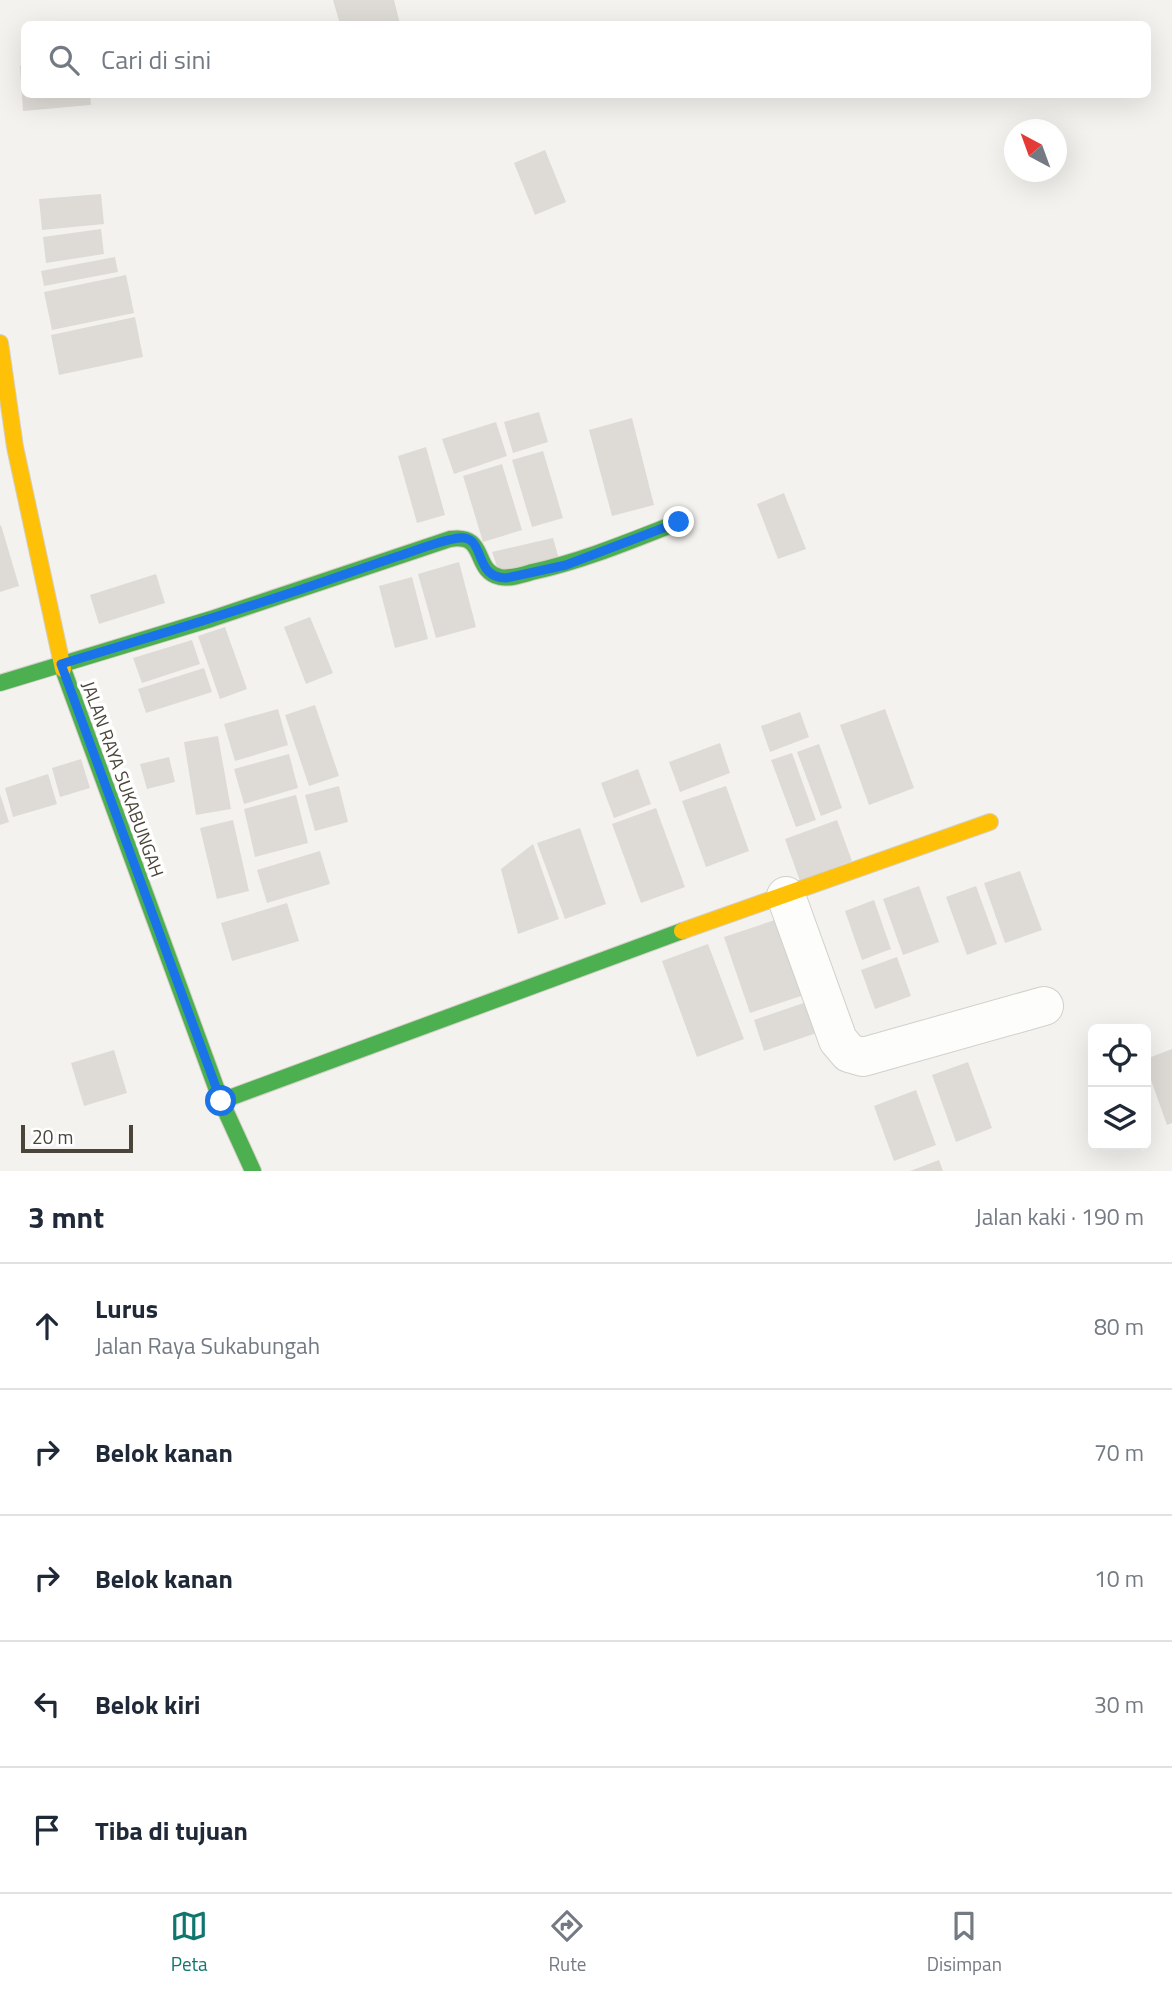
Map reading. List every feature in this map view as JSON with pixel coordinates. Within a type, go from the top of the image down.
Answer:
[{"type":"street","name":"JALAN RAYA SUKABUNGAH","points":[[0,343],[15,447],[61,664],[221,1101],[253,1171]]},
{"type":"street","points":[[0,683],[260,603],[461,537],[477,546],[490,574],[496,578],[506,578],[566,565],[679,522]]},
{"type":"street","points":[[221,1101],[601,960],[990,822]]},
{"type":"street","points":[[786,896],[838,1040],[849,1054],[863,1057],[1044,1006]]},
{"type":"building","points":[[333,0],[394,0],[399,21],[339,21]]},
{"type":"building","points":[[22,98],[90,98],[91,105],[23,111]]},
{"type":"building","points":[[545,150],[566,202],[535,215],[514,163]]},
{"type":"building","points":[[101,194],[104,224],[42,230],[39,199]]},
{"type":"building","points":[[101,229],[104,254],[46,263],[43,237]]},
{"type":"building","points":[[115,257],[118,272],[44,286],[41,271]]},
{"type":"building","points":[[126,275],[134,313],[52,330],[44,292]]},
{"type":"building","points":[[135,317],[143,357],[59,375],[51,335]]},
{"type":"building","points":[[539,412],[548,442],[513,453],[504,422]]},
{"type":"building","points":[[632,418],[654,505],[612,516],[589,430]]},
{"type":"building","points":[[496,422],[507,456],[454,474],[442,439]]},
{"type":"building","points":[[426,447],[445,515],[417,523],[398,456]]},
{"type":"building","points":[[543,451],[563,518],[532,527],[512,460]]},
{"type":"building","points":[[502,464],[522,530],[483,542],[463,476]]},
{"type":"building","points":[[784,493],[806,549],[778,559],[757,504]]},
{"type":"building","points":[[0,526],[19,586],[0,592]]},
{"type":"building","points":[[553,538],[559,559],[499,573],[492,552]]},
{"type":"building","points":[[459,562],[476,627],[436,638],[418,574]]},
{"type":"building","points":[[156,574],[165,603],[99,624],[90,595]]},
{"type":"building","points":[[412,577],[428,639],[395,648],[379,586]]},
{"type":"building","points":[[310,617],[333,673],[306,684],[284,627]]},
{"type":"building","points":[[225,627],[247,689],[220,699],[198,636]]},
{"type":"building","points":[[192,640],[200,664],[142,683],[133,658]]},
{"type":"building","points":[[204,668],[212,692],[146,713],[138,689]]},
{"type":"building","points":[[315,705],[339,776],[309,786],[285,715]]},
{"type":"building","points":[[278,709],[288,745],[235,761],[224,724]]},
{"type":"building","points":[[885,709],[914,788],[869,805],[840,725]]},
{"type":"building","points":[[800,712],[809,737],[770,752],[761,726]]},
{"type":"building","points":[[218,736],[231,809],[196,815],[184,742]]},
{"type":"building","points":[[720,743],[730,773],[680,792],[669,762]]},
{"type":"building","points":[[819,744],[842,808],[821,816],[797,752]]},
{"type":"building","points":[[792,753],[816,820],[796,827],[771,760]]},
{"type":"building","points":[[289,754],[298,788],[244,804],[234,769]]},
{"type":"building","points":[[169,757],[175,782],[147,789],[140,764]]},
{"type":"building","points":[[81,759],[90,788],[60,797],[52,768]]},
{"type":"building","points":[[638,769],[651,804],[614,818],[601,783]]},
{"type":"building","points":[[48,774],[57,804],[13,817],[5,788]]},
{"type":"building","points":[[339,786],[348,822],[315,831],[305,795]]},
{"type":"building","points":[[726,786],[749,851],[706,867],[682,801]]},
{"type":"building","points":[[0,794],[9,822],[0,825]]},
{"type":"building","points":[[296,795],[308,843],[255,857],[244,809]]},
{"type":"building","points":[[656,808],[685,887],[641,903],[612,824]]},
{"type":"building","points":[[233,820],[249,891],[217,899],[200,828]]},
{"type":"building","points":[[837,820],[852,861],[800,881],[785,839]]},
{"type":"building","points":[[580,828],[606,904],[565,919],[537,843]]},
{"type":"building","points":[[533,844],[559,919],[518,934],[501,869]]},
{"type":"building","points":[[320,851],[330,884],[267,903],[257,870]]},
{"type":"building","points":[[1020,871],[1042,930],[1005,943],[984,883]]},
{"type":"building","points":[[919,886],[939,942],[903,955],[883,899]]},
{"type":"building","points":[[976,886],[997,944],[967,955],[946,897]]},
{"type":"building","points":[[874,900],[891,949],[862,960],[845,911]]},
{"type":"building","points":[[287,903],[299,941],[232,961],[221,923]]},
{"type":"building","points":[[781,918],[807,994],[750,1013],[724,937]]},
{"type":"building","points":[[708,944],[744,1039],[697,1057],[662,961]]},
{"type":"building","points":[[897,957],[911,996],[875,1009],[861,970]]},
{"type":"building","points":[[818,998],[828,1029],[764,1051],[754,1020]]},
{"type":"building","points":[[1172,1049],[1172,1123],[1167,1125],[1151,1080],[1151,1057]]},
{"type":"building","points":[[114,1050],[127,1093],[84,1106],[71,1063]]},
{"type":"building","points":[[968,1062],[992,1128],[956,1142],[932,1075]]},
{"type":"building","points":[[916,1090],[936,1145],[894,1161],[874,1106]]},
{"type":"building","points":[[939,1160],[943,1171],[910,1171]]},
{"type":"traffic: fast","points":[[0,683],[211,619],[450,539],[470,542],[491,573],[508,577],[588,556],[679,522]]},
{"type":"traffic: fast","points":[[63,669],[221,1101],[253,1171]]},
{"type":"traffic: fast","points":[[221,1101],[682,931]]},
{"type":"traffic: slow","points":[[0,343],[15,447],[63,669]]},
{"type":"traffic: slow","points":[[682,931],[990,822]]},
{"type":"route","points":[[221,1101],[61,664],[461,537],[477,546],[479,556],[490,574],[496,578],[506,578],[566,565],[679,522]]}]
